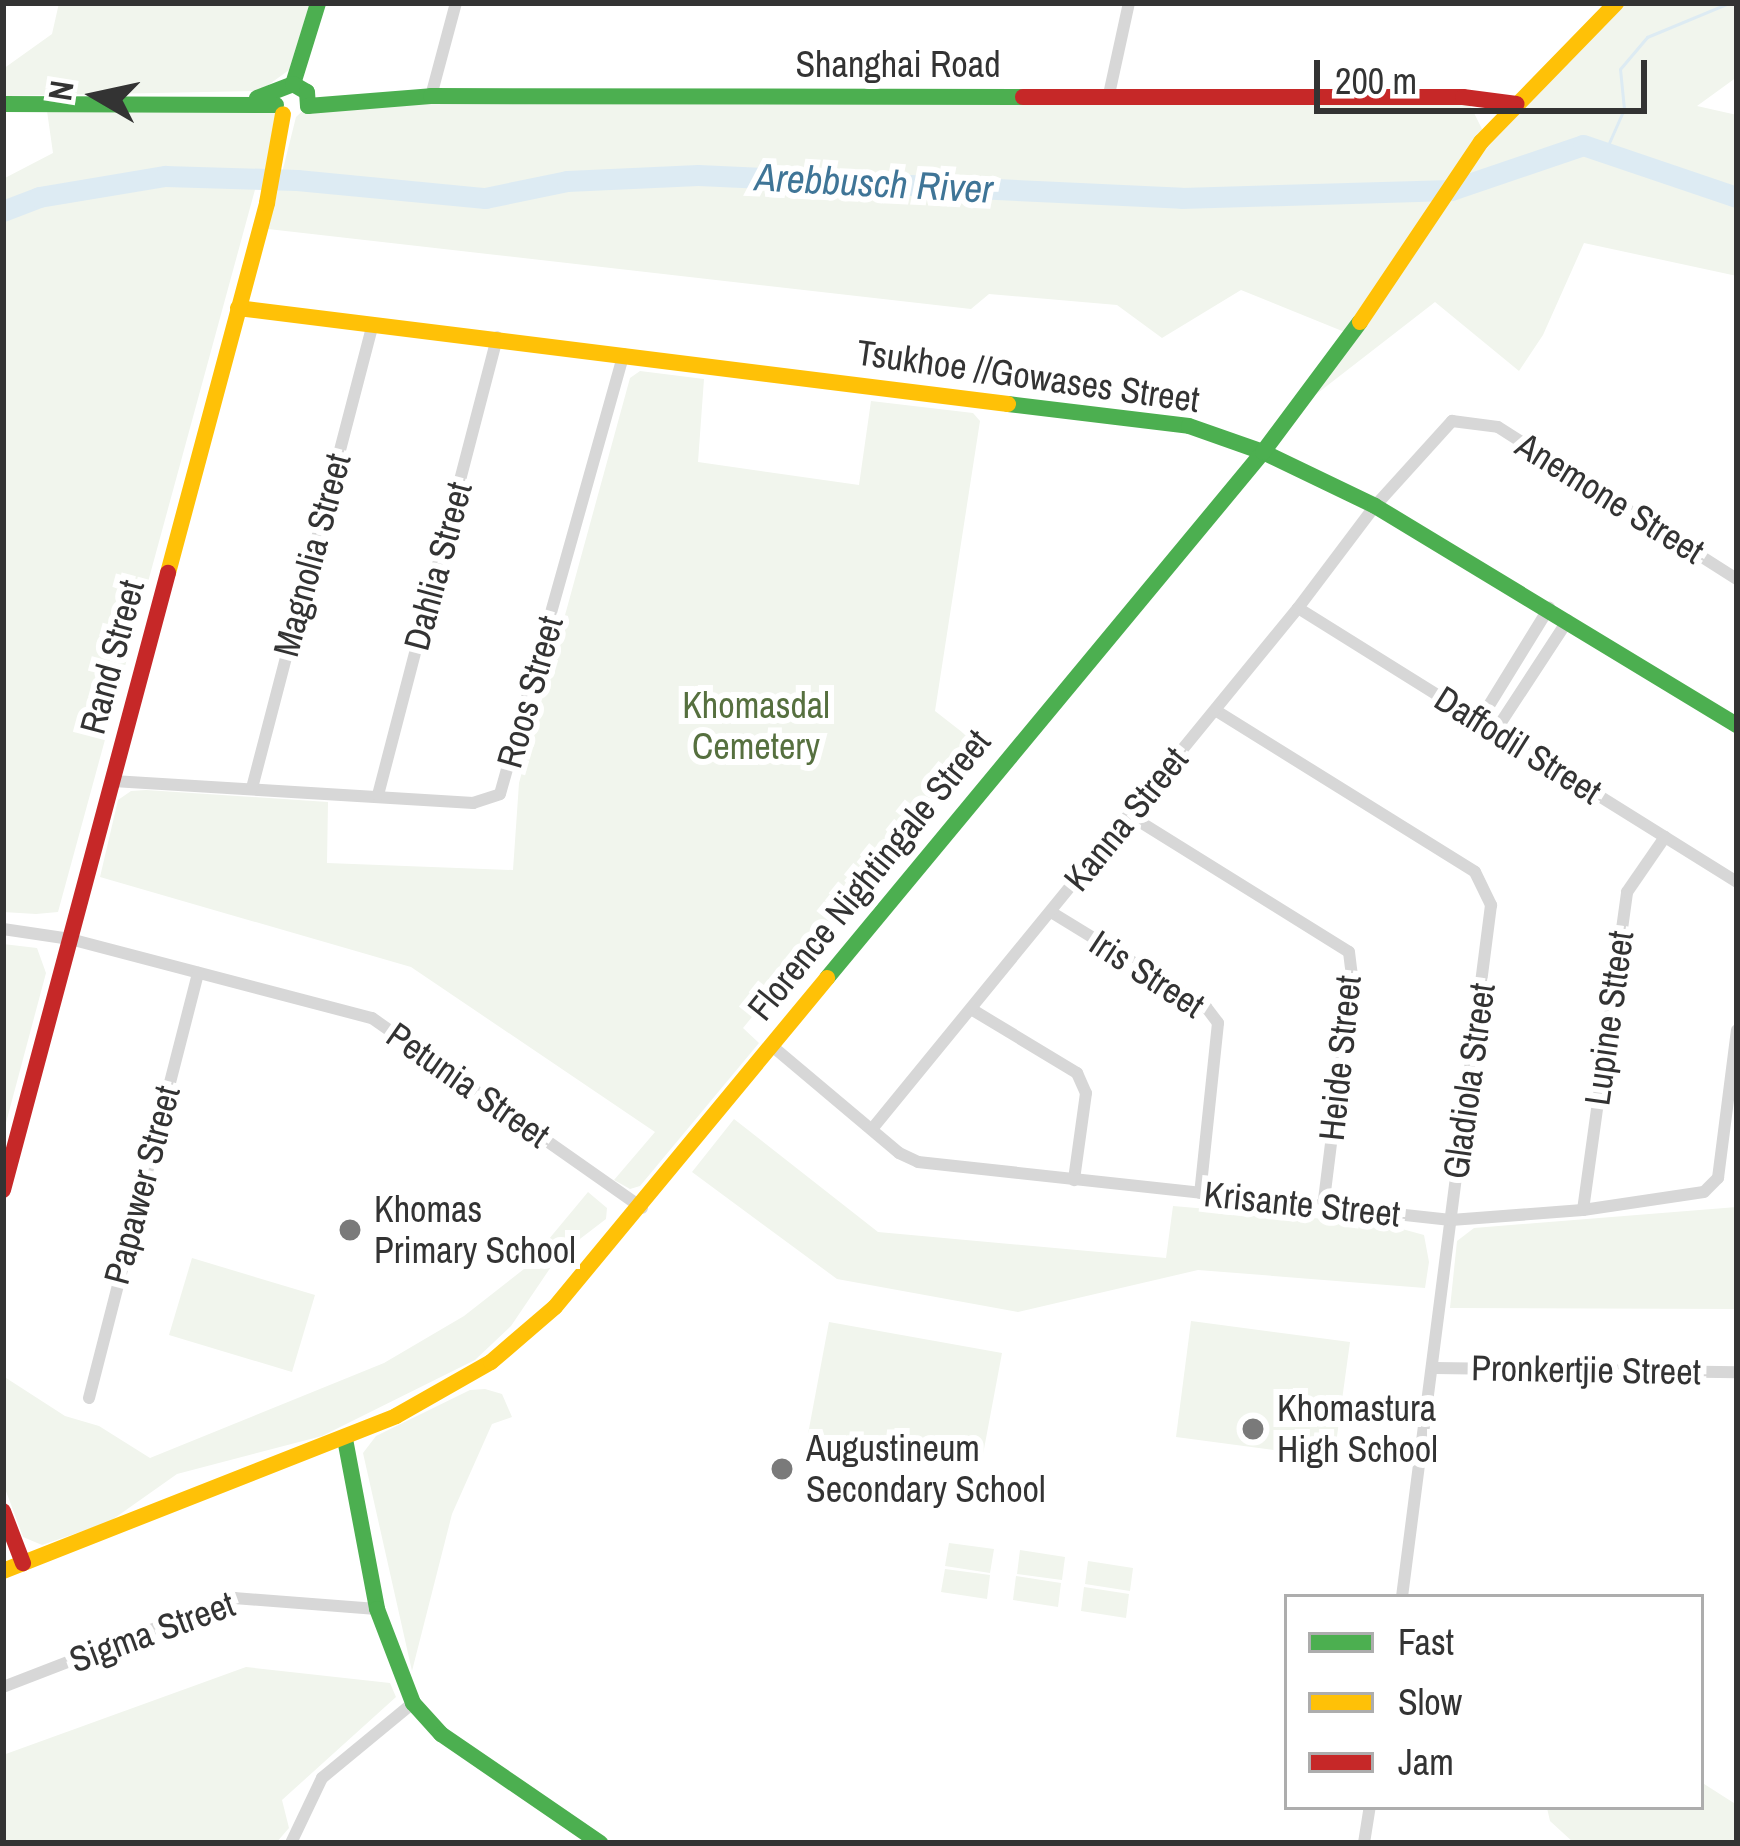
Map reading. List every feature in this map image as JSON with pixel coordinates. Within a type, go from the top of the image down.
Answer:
[{"type":"street","points":[[293,100],[318,3]]},
{"type":"street","points":[[431,96],[456,3]]},
{"type":"street","points":[[1108,99],[1129,3]]},
{"type":"street","name":"Florence Nightingale Street","points":[[3,1571],[418,1406],[491,1362],[555,1307],[642,1208],[1263,452],[1355,332],[1439,198],[1481,142],[1616,3]]},
{"type":"street","name":"Shanghai Road","points":[[3,104],[431,96],[1463,101],[1514,107]]},
{"type":"street","name":"Rand Street","points":[[3,1190],[293,100]]},
{"type":"street","points":[[1463,101],[1483,122],[1481,142]]},
{"type":"street","name":"Tsukhoe //Gowases Street","points":[[238,308],[1157,420],[1263,452],[1375,506],[1737,725]]},
{"type":"street","name":"Magnolia Street","points":[[252,788],[373,323]]},
{"type":"street","name":"Dahlia Street","points":[[378,795],[497,337]]},
{"type":"street","name":"Roos Street","points":[[113,781],[473,803],[500,794],[624,354]]},
{"type":"street","name":"Anemone Street","points":[[1375,506],[1439,430],[1452,421],[1478,421],[1498,427],[1737,579]]},
{"type":"street","name":"Kanna Street","points":[[872,1129],[1298,608],[1375,506]]},
{"type":"street","name":"Daffodil Street","points":[[1298,608],[1737,882]]},
{"type":"street","points":[[1480,720],[1549,608]]},
{"type":"street","points":[[1496,730],[1568,620]]},
{"type":"street","name":"Gladiola Street","points":[[1215,710],[1475,872],[1483,883],[1491,920],[1402,1594]]},
{"type":"street","name":"Heide Street","points":[[1129,815],[1348,952],[1352,975],[1323,1207]]},
{"type":"street","name":"Lupine Stteet","points":[[1583,1210],[1627,892],[1665,837]]},
{"type":"street","name":"Iris Street","points":[[1051,912],[1206,1007],[1218,1022],[1200,1193]]},
{"type":"street","name":"Petunia Street","points":[[3,929],[70,939],[371,1018],[642,1208]]},
{"type":"street","name":"Papawer Street","points":[[88,1398],[198,973]]},
{"type":"street","points":[[971,1009],[1077,1072],[1086,1093],[1074,1180]]},
{"type":"street","name":"Krisante Street","points":[[772,1046],[918,1162],[1451,1220],[1583,1210],[1704,1192],[1712,1186],[1737,1031]]},
{"type":"street","name":"Pronkertjie Street","points":[[1435,1368],[1737,1372]]},
{"type":"street","points":[[345,1438],[377,1609],[412,1703],[441,1734],[594,1841]]},
{"type":"street","points":[[3,1511],[22,1563]]},
{"type":"street","name":"Sigma Street","points":[[3,1688],[234,1598],[377,1609]]},
{"type":"street","points":[[292,1843],[322,1778],[412,1703]]},
{"type":"street","points":[[1364,1843],[1370,1810]]},
{"type":"green space","points":[[59,3],[310,3],[289,70],[260,91],[3,96],[3,69],[52,34]]},
{"type":"green space","points":[[1616,3],[1737,3],[1737,77],[1697,106],[1737,115],[1737,276],[1584,243],[1543,335],[1519,371],[1435,302],[1292,413],[1352,335],[1241,290],[1162,338],[1117,305],[989,294],[971,309],[268,229],[296,117],[308,106],[340,101],[1469,103],[1483,131]]},
{"type":"green space","points":[[46,104],[276,105],[271,179],[165,176],[134,182],[168,179],[256,186],[58,912],[36,914],[3,912],[3,179],[53,153]]},
{"type":"green space","name":"Khomasdal Cemetery","points":[[640,371],[704,379],[698,462],[859,485],[871,401],[973,413],[980,421],[935,711],[976,743],[743,1028],[759,1043],[640,1186],[630,1189],[614,1180],[655,1132],[411,967],[100,877],[118,800],[131,791],[146,790],[328,802],[327,863],[513,870],[519,783],[630,378]]},
{"type":"green space","points":[[3,944],[37,948],[46,973],[3,1134]]},
{"type":"green space","points":[[734,1119],[878,1232],[1166,1258],[1173,1206],[1384,1224],[1424,1235],[1429,1262],[1425,1288],[1198,1270],[1018,1312],[837,1279],[692,1172]]},
{"type":"green space","points":[[588,1192],[607,1208],[606,1219],[559,1255],[511,1326],[475,1360],[322,1436],[177,1474],[109,1522],[42,1545],[23,1537],[3,1483],[3,1376],[65,1416],[99,1426],[150,1458],[384,1363],[464,1316],[524,1269]]},
{"type":"green space","points":[[1737,1207],[1737,1309],[1450,1308],[1457,1241],[1474,1228]]},
{"type":"green space","points":[[192,1258],[315,1295],[292,1372],[169,1335]]},
{"type":"green space","points":[[1191,1321],[1350,1342],[1334,1458],[1176,1437]]},
{"type":"green space","points":[[829,1322],[1002,1353],[981,1465],[808,1434]]},
{"type":"green space","points":[[470,1390],[502,1394],[512,1417],[492,1424],[452,1514],[412,1671],[363,1453],[376,1436]]},
{"type":"green space","points":[[949,1543],[994,1549],[990,1573],[945,1566]]},
{"type":"green space","points":[[1020,1550],[1065,1557],[1062,1580],[1017,1574]]},
{"type":"green space","points":[[1088,1561],[1133,1568],[1130,1591],[1085,1584]]},
{"type":"green space","points":[[945,1569],[990,1575],[987,1599],[941,1592]]},
{"type":"green space","points":[[1016,1576],[1061,1583],[1058,1607],[1013,1600]]},
{"type":"green space","points":[[1084,1587],[1129,1594],[1126,1618],[1081,1611]]},
{"type":"green space","points":[[246,1667],[390,1683],[396,1697],[282,1800],[289,1828],[276,1843],[3,1843],[3,1755]]},
{"type":"green space","points":[[1704,1784],[1737,1805],[1737,1843],[1574,1843],[1550,1821],[1547,1810],[1704,1810]]},
{"type":"waterway","points":[[1605,152],[1624,109],[1620,69],[1647,37],[1729,3]]},
{"type":"waterway","name":"Arebbusch River","points":[[3,211],[39,197],[165,176],[297,180],[485,198],[567,181],[698,175],[1181,198],[1451,190],[1583,145],[1737,197]]},
{"type":"traffic: fast","points":[[293,84],[318,3]]},
{"type":"traffic: fast","points":[[257,98],[293,84],[307,92],[308,106]]},
{"type":"traffic: fast","points":[[308,106],[431,96],[1023,97]]},
{"type":"traffic: fast","points":[[3,104],[276,105]]},
{"type":"traffic: fast","points":[[827,978],[1263,452],[1360,322]]},
{"type":"traffic: fast","points":[[1008,404],[1189,426],[1263,452],[1375,506],[1737,725]]},
{"type":"traffic: fast","points":[[345,1439],[377,1609],[413,1703],[441,1734],[600,1843]]},
{"type":"traffic: slow","points":[[1360,322],[1481,142],[1616,3]]},
{"type":"traffic: slow","points":[[168,573],[267,203],[283,114]]},
{"type":"traffic: slow","points":[[238,308],[1008,404]]},
{"type":"traffic: slow","points":[[3,1571],[396,1416],[491,1362],[555,1307],[827,978]]},
{"type":"traffic: jam","points":[[1023,97],[1463,97],[1517,104]]},
{"type":"traffic: jam","points":[[3,1190],[168,573]]},
{"type":"traffic: jam","points":[[3,1511],[23,1563]]},
{"type":"place","name":"Khomas Primary School","points":[[350,1230]]},
{"type":"place","name":"Khomastura High School","points":[[1253,1429]]},
{"type":"place","name":"Augustineum Secondary School","points":[[782,1469]]}]
